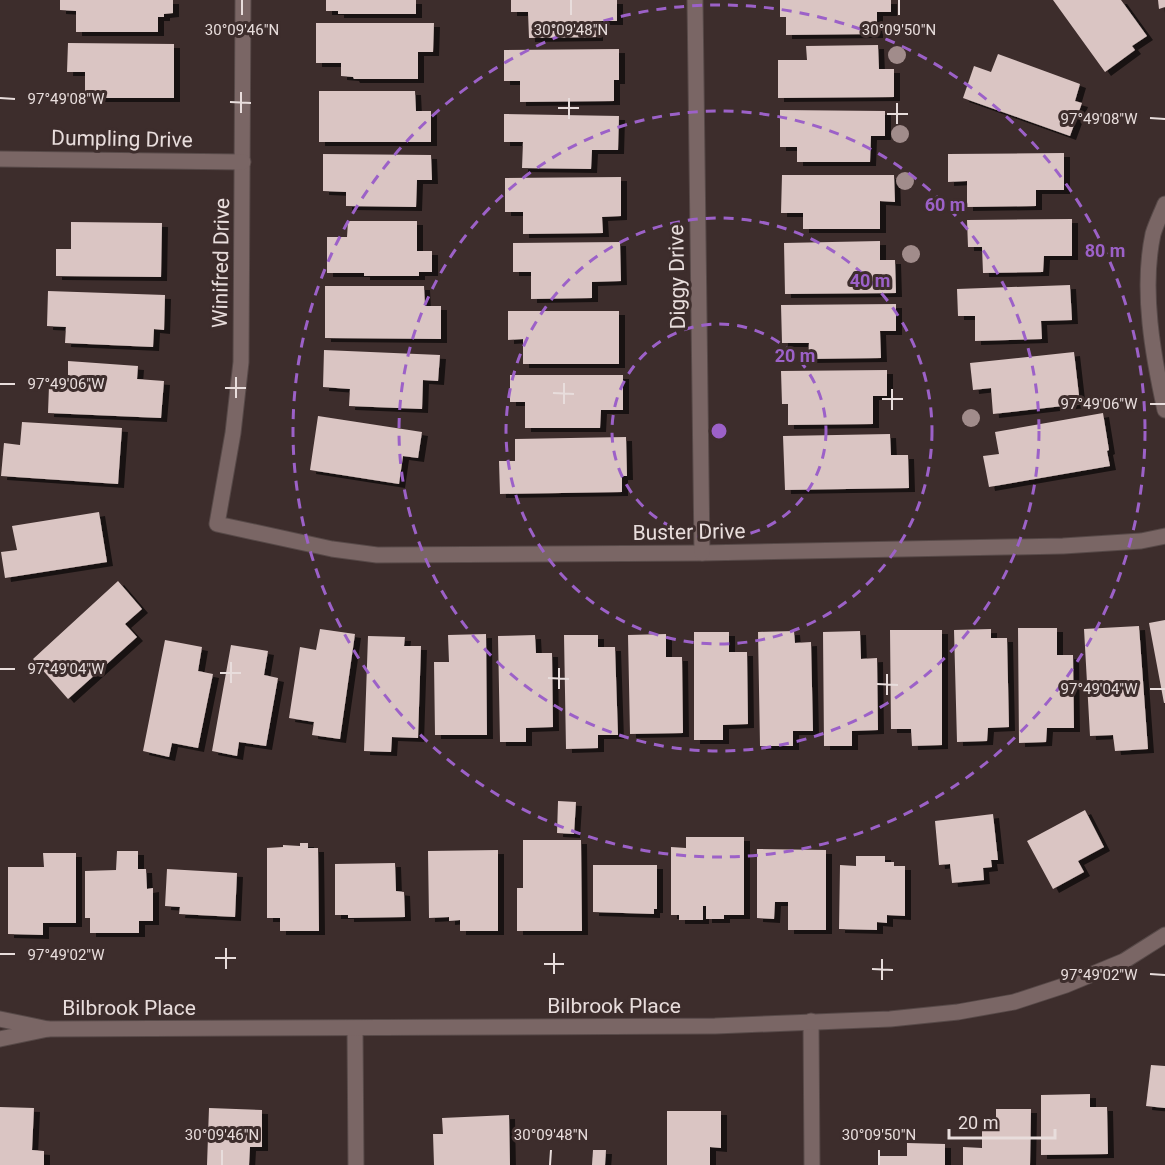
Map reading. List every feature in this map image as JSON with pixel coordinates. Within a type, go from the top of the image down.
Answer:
[{"type":"street","name":"Winifred Drive","points":[[217,524],[233,432],[241,362],[243,0]]},
{"type":"street","name":"Diggy Drive","points":[[695,0],[702,553]]},
{"type":"street","name":"Dumpling Drive","points":[[0,159],[243,162]]},
{"type":"street","points":[[1165,204],[1153,234],[1149,275],[1153,353],[1165,410]]},
{"type":"street","name":"Buster Drive","points":[[217,524],[332,549],[377,555],[702,553],[1063,546],[1141,541],[1165,536]]},
{"type":"street","name":"Bilbrook Place","points":[[0,1019],[48,1029],[355,1029],[715,1026],[902,1018],[958,1012],[1014,1002],[1066,985],[1124,961],[1165,935]]},
{"type":"street","points":[[811,1021],[812,1165]]},
{"type":"street","name":"Bilbrook Place","points":[[0,1040],[48,1029]]},
{"type":"street","points":[[355,1029],[356,1165]]},
{"type":"building","points":[[60,0],[173,0],[173,13],[158,17],[158,32],[76,32],[76,11],[60,10]]},
{"type":"building","points":[[326,0],[416,0],[416,14],[338,14],[338,11],[326,11]]},
{"type":"building","points":[[511,0],[617,0],[617,21],[597,21],[597,37],[529,38],[528,12],[511,12]]},
{"type":"building","points":[[780,0],[891,0],[891,12],[877,12],[877,34],[786,35],[786,17],[780,17]]},
{"type":"building","points":[[1053,0],[1121,0],[1147,36],[1132,46],[1135,50],[1105,72]]},
{"type":"building","points":[[1158,0],[1165,0],[1165,7],[1159,9]]},
{"type":"building","points":[[316,23],[434,23],[433,52],[418,52],[418,79],[354,79],[341,76],[341,63],[316,63]]},
{"type":"building","points":[[68,43],[174,44],[174,98],[85,98],[85,72],[67,72]]},
{"type":"building","points":[[878,45],[879,69],[894,69],[894,97],[778,98],[778,60],[807,60],[806,46]]},
{"type":"building","points":[[619,49],[619,80],[614,80],[614,101],[520,102],[520,81],[504,81],[504,50]]},
{"type":"building","points":[[998,54],[1080,84],[1075,101],[1082,103],[1070,136],[963,98],[974,66],[991,72]]},
{"type":"building","points":[[319,91],[415,91],[416,111],[431,111],[431,142],[319,142]]},
{"type":"building","points":[[780,110],[885,111],[885,136],[871,136],[870,162],[797,162],[797,147],[780,147]]},
{"type":"building","points":[[504,114],[619,116],[618,150],[592,150],[591,169],[522,168],[523,142],[504,142]]},
{"type":"building","points":[[1064,153],[1064,190],[1036,190],[1036,206],[967,207],[967,181],[948,182],[948,154]]},
{"type":"building","points":[[323,154],[431,155],[432,180],[417,180],[416,207],[346,206],[346,192],[323,191]]},
{"type":"building","points":[[782,175],[894,175],[895,202],[880,201],[880,229],[803,229],[803,213],[781,213]]},
{"type":"building","points":[[621,177],[621,216],[602,217],[603,233],[523,234],[523,212],[505,212],[505,178]]},
{"type":"building","points":[[1072,219],[1072,256],[1044,256],[1043,272],[983,273],[982,247],[968,247],[967,220]]},
{"type":"building","points":[[348,221],[417,221],[417,251],[432,251],[432,272],[419,272],[419,276],[327,273],[327,237],[347,237]]},
{"type":"building","points":[[71,222],[162,223],[161,277],[56,276],[56,249],[71,249]]},
{"type":"building","points":[[880,241],[880,260],[895,260],[896,293],[785,294],[784,243]]},
{"type":"building","points":[[620,242],[621,281],[592,282],[592,298],[531,299],[531,272],[513,272],[513,243]]},
{"type":"building","points":[[1070,285],[1072,320],[1041,321],[1042,339],[975,341],[975,316],[958,316],[957,289]]},
{"type":"building","points":[[325,286],[424,286],[425,306],[441,306],[441,339],[325,338]]},
{"type":"building","points":[[48,291],[165,295],[164,330],[154,329],[153,347],[65,343],[66,327],[47,326]]},
{"type":"building","points":[[896,304],[896,331],[880,331],[881,358],[808,359],[809,343],[782,343],[781,305]]},
{"type":"building","points":[[508,311],[619,311],[619,364],[523,364],[523,339],[508,340]]},
{"type":"building","points":[[324,350],[440,355],[438,381],[423,380],[422,409],[349,406],[350,389],[323,387]]},
{"type":"building","points":[[1074,352],[1080,404],[993,414],[991,388],[973,390],[970,363]]},
{"type":"building","points":[[68,361],[138,366],[137,379],[164,381],[161,418],[48,413],[49,386],[68,386]]},
{"type":"building","points":[[887,370],[887,396],[873,396],[873,424],[788,425],[788,404],[782,404],[781,371]]},
{"type":"building","points":[[510,375],[623,375],[623,410],[601,410],[600,428],[525,428],[525,402],[510,402]]},
{"type":"building","points":[[1103,413],[1110,466],[989,487],[983,456],[999,454],[995,432]]},
{"type":"building","points":[[318,416],[422,432],[418,458],[403,456],[399,484],[310,470]]},
{"type":"building","points":[[22,422],[122,428],[118,484],[1,476],[4,443],[20,445]]},
{"type":"building","points":[[890,434],[891,455],[908,455],[909,488],[785,490],[783,436]]},
{"type":"building","points":[[626,437],[627,476],[622,476],[622,492],[500,494],[499,461],[515,461],[515,439]]},
{"type":"building","points":[[99,512],[107,562],[5,578],[1,552],[17,550],[12,526]]},
{"type":"building","points":[[118,581],[142,609],[125,624],[137,637],[68,699],[33,659]]},
{"type":"building","points":[[1165,620],[1165,703],[1164,703],[1149,623]]},
{"type":"building","points":[[1139,626],[1148,749],[1115,751],[1113,735],[1090,736],[1084,629]]},
{"type":"building","points":[[1018,628],[1057,628],[1057,655],[1073,655],[1074,728],[1047,728],[1046,742],[1019,743]]},
{"type":"building","points":[[320,629],[355,634],[340,739],[312,735],[314,722],[289,718],[300,647],[316,650]]},
{"type":"building","points":[[991,629],[991,638],[1007,638],[1009,727],[988,728],[987,741],[957,742],[954,630]]},
{"type":"building","points":[[890,630],[942,630],[942,745],[912,746],[911,729],[891,729]]},
{"type":"building","points":[[794,631],[795,643],[811,642],[813,731],[793,731],[793,746],[760,746],[758,632]]},
{"type":"building","points":[[860,631],[861,659],[877,658],[878,730],[852,731],[852,746],[824,746],[823,632]]},
{"type":"building","points":[[694,632],[729,632],[729,652],[747,652],[748,724],[723,725],[723,740],[694,740]]},
{"type":"building","points":[[486,634],[487,735],[435,735],[434,662],[449,662],[448,635]]},
{"type":"building","points":[[666,634],[666,657],[682,657],[683,733],[630,734],[628,635]]},
{"type":"building","points":[[535,635],[536,653],[552,653],[553,727],[526,728],[526,742],[500,742],[498,636]]},
{"type":"building","points":[[564,635],[598,635],[598,647],[615,647],[618,735],[598,735],[598,748],[566,749]]},
{"type":"building","points":[[368,636],[405,637],[404,646],[421,646],[418,738],[392,737],[391,752],[364,751]]},
{"type":"building","points":[[165,640],[202,647],[198,671],[213,674],[198,748],[172,743],[169,757],[143,751]]},
{"type":"building","points":[[231,645],[268,651],[264,675],[278,678],[266,746],[239,742],[237,756],[212,751]]},
{"type":"building","points":[[558,801],[576,802],[574,834],[557,833]]},
{"type":"building","points":[[1085,810],[1104,847],[1078,861],[1084,872],[1053,889],[1027,841]]},
{"type":"building","points":[[993,814],[998,860],[991,860],[992,867],[983,868],[984,880],[952,883],[950,864],[939,865],[935,821]]},
{"type":"building","points":[[686,837],[744,837],[744,915],[724,915],[724,919],[706,919],[706,906],[703,906],[703,920],[679,920],[679,915],[671,915],[671,847],[686,848]]},
{"type":"building","points":[[523,840],[581,840],[582,931],[517,931],[517,888],[523,888]]},
{"type":"building","points":[[300,843],[308,843],[308,848],[318,848],[319,931],[280,931],[280,918],[267,918],[267,848],[283,847],[283,845],[300,846]]},
{"type":"building","points":[[757,849],[826,850],[826,930],[788,930],[788,902],[775,902],[774,919],[757,918]]},
{"type":"building","points":[[498,850],[498,931],[460,931],[460,920],[449,921],[449,917],[429,918],[428,851]]},
{"type":"building","points":[[117,851],[138,851],[138,869],[146,869],[147,889],[153,888],[153,921],[139,921],[139,933],[90,933],[90,918],[85,918],[85,871],[116,870]]},
{"type":"building","points":[[43,853],[76,853],[76,923],[43,923],[43,935],[8,934],[8,867],[44,867]]},
{"type":"building","points":[[856,856],[885,856],[885,862],[894,862],[894,866],[905,866],[905,916],[887,915],[887,923],[877,922],[877,930],[839,929],[840,865],[856,866]]},
{"type":"building","points":[[395,863],[396,891],[404,892],[405,917],[348,918],[348,915],[335,915],[335,864]]},
{"type":"building","points":[[593,865],[657,865],[657,909],[654,909],[654,914],[593,912]]},
{"type":"building","points":[[167,869],[237,873],[235,917],[179,914],[180,907],[165,906]]},
{"type":"building","points":[[1151,1065],[1165,1066],[1165,1108],[1146,1106]]},
{"type":"building","points":[[1090,1094],[1090,1107],[1107,1107],[1108,1154],[1041,1155],[1041,1095]]},
{"type":"building","points":[[0,1107],[34,1108],[32,1150],[44,1151],[44,1165],[0,1165]]},
{"type":"building","points":[[209,1108],[262,1110],[262,1147],[250,1147],[249,1165],[207,1165]]},
{"type":"building","points":[[996,1109],[1031,1109],[1030,1165],[963,1165],[963,1147],[982,1148],[982,1128],[996,1128]]},
{"type":"building","points":[[667,1111],[721,1111],[721,1148],[710,1147],[710,1165],[667,1165]]},
{"type":"building","points":[[509,1115],[510,1165],[434,1165],[433,1134],[443,1134],[442,1118]]},
{"type":"building","points":[[907,1143],[945,1144],[945,1165],[879,1165],[879,1156],[907,1156]]},
{"type":"building","points":[[593,1150],[606,1150],[605,1165],[592,1165]]}]
